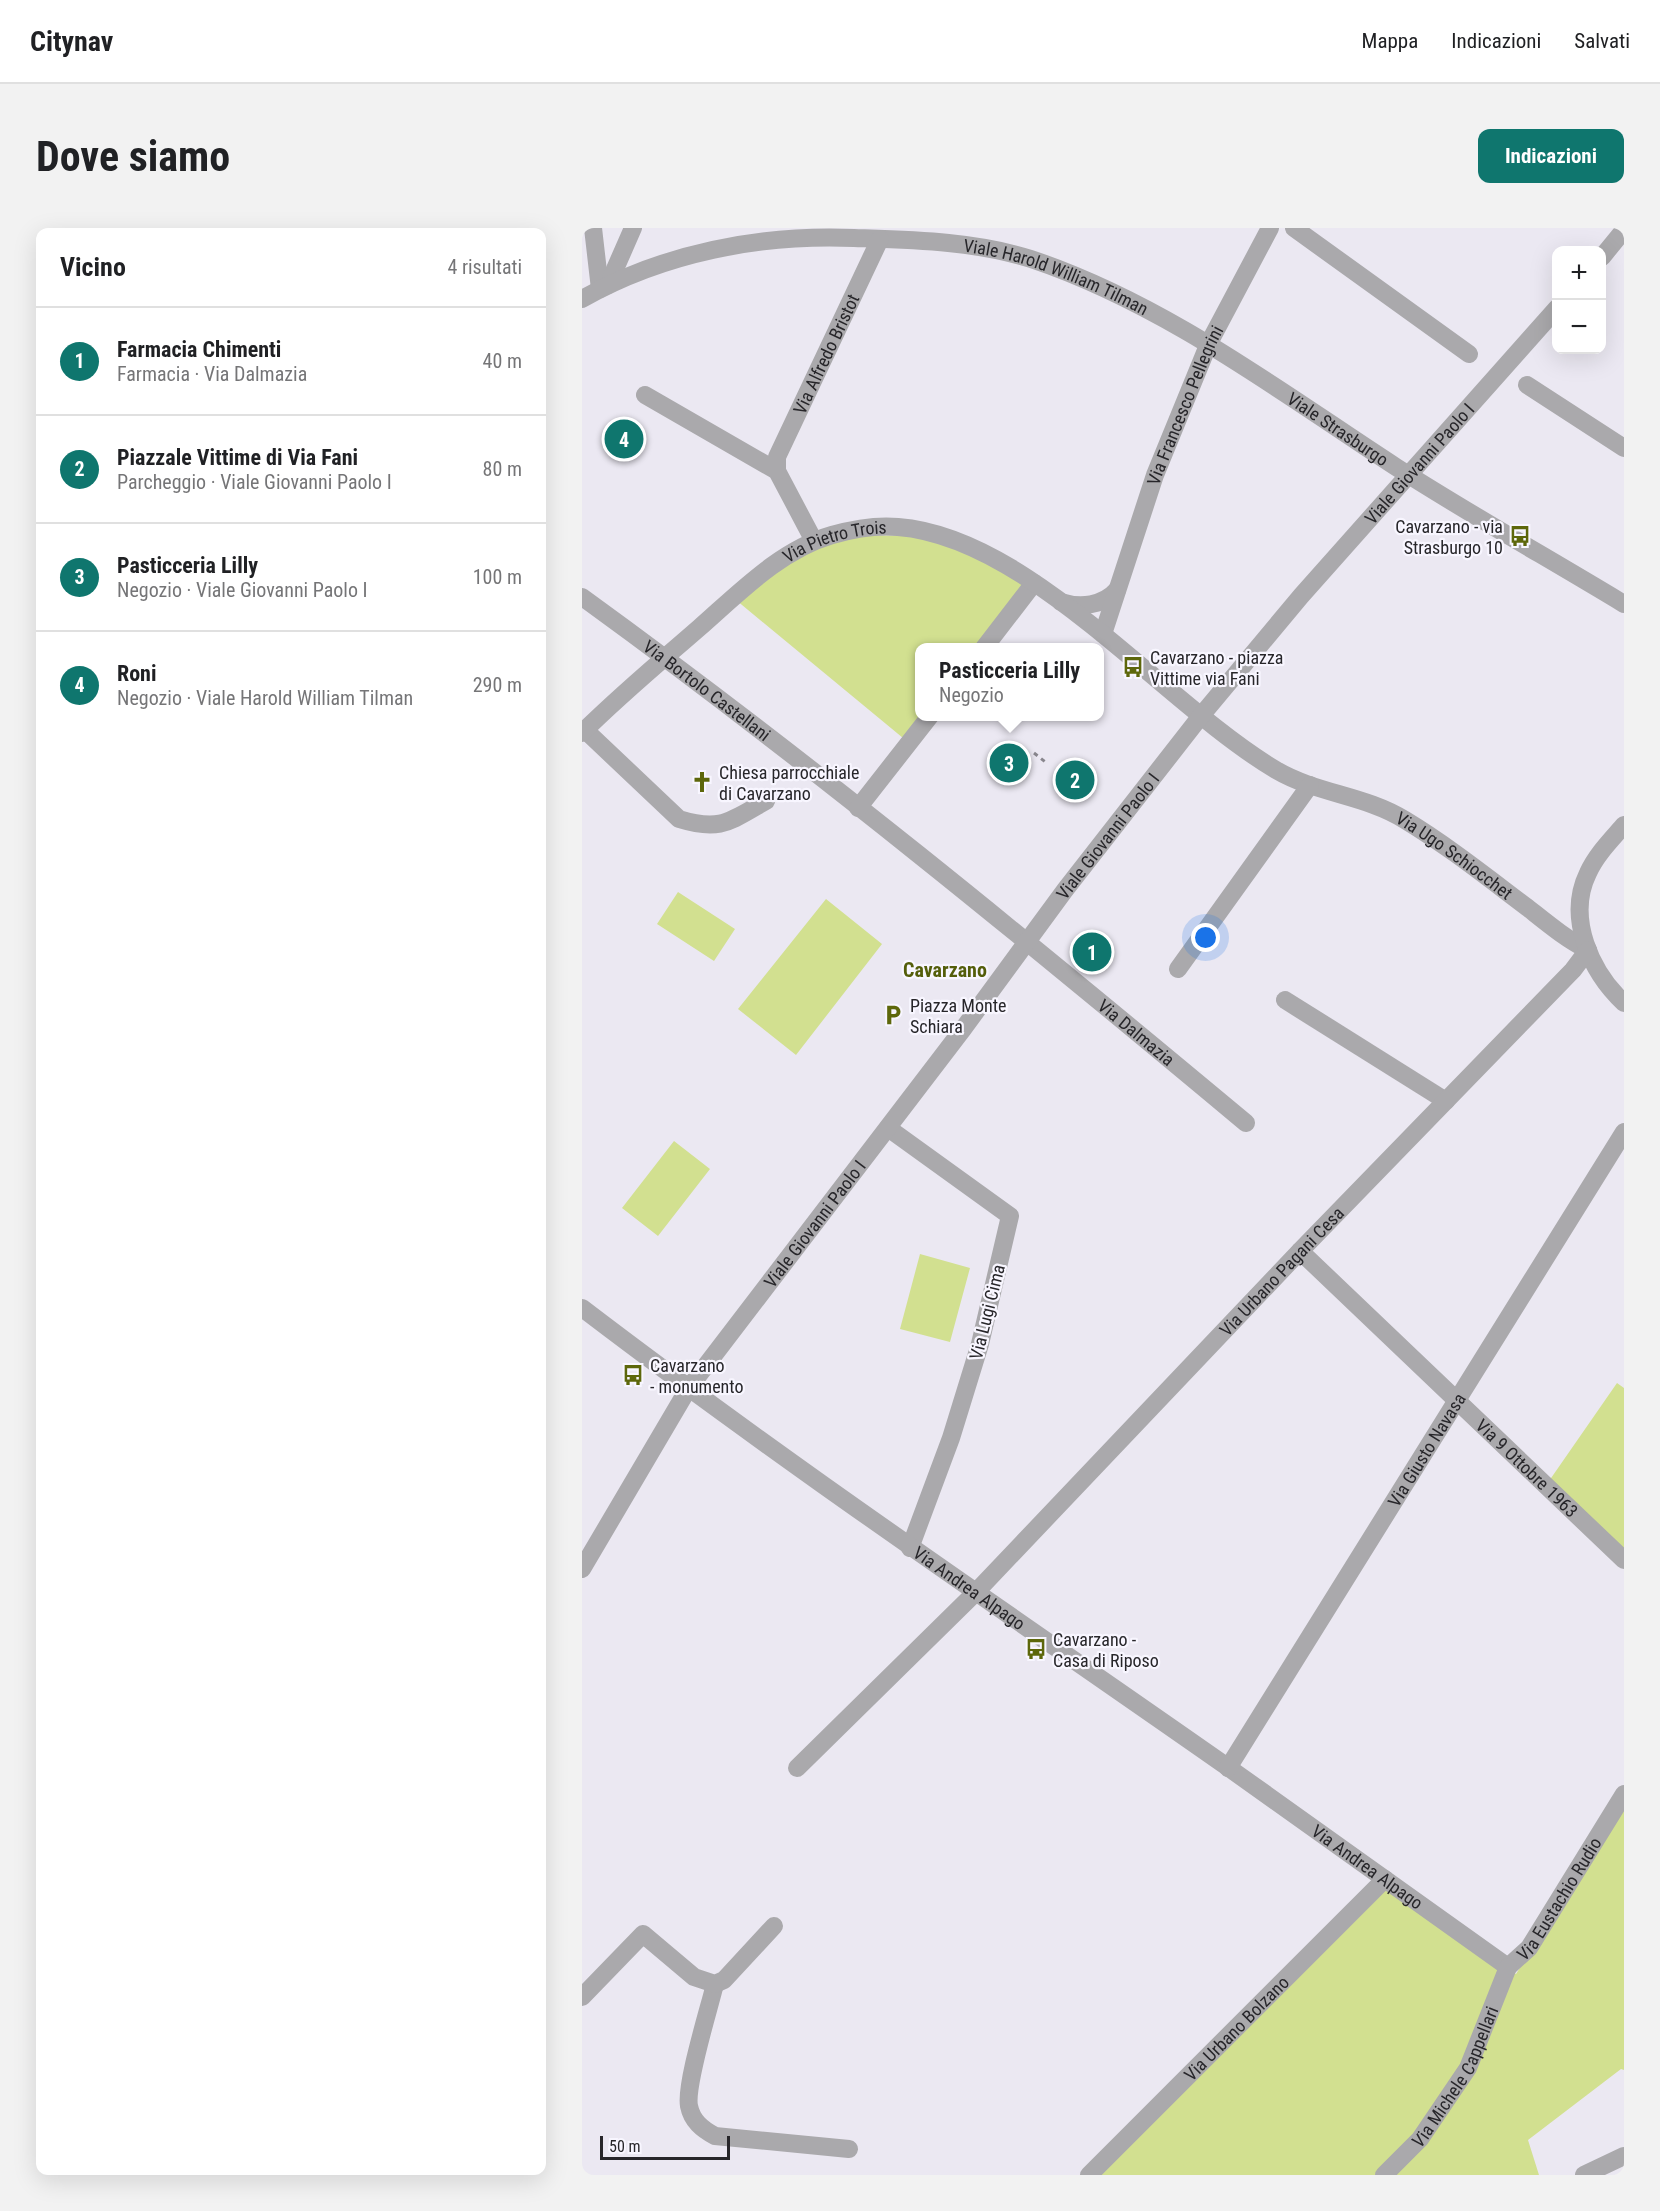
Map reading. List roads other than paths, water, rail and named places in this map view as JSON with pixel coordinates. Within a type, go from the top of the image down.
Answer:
[{"type":"street","points":[[593,228],[604,287]]},
{"type":"street","points":[[604,287],[633,228]]},
{"type":"street","name":"Via Francesco Pellegrini","points":[[1103,634],[1155,475],[1209,343],[1270,228]]},
{"type":"street","points":[[1294,228],[1469,354]]},
{"type":"street","points":[[1606,252],[1624,230]]},
{"type":"street","name":"Viale Harold William Tilman","points":[[582,299],[649,267],[714,250],[769,240],[820,236],[971,245],[1031,259],[1131,301],[1209,343]]},
{"type":"street","name":"Via Alfredo Bristot","points":[[777,471],[777,457],[880,239]]},
{"type":"street","name":"Viale Giovanni Paolo I","points":[[582,1569],[688,1389],[1200,717],[1300,596],[1552,314]]},
{"type":"street","name":"Viale Strasburgo","points":[[1209,343],[1408,474],[1624,604]]},
{"type":"street","points":[[1527,385],[1624,448]]},
{"type":"street","points":[[645,395],[777,471],[814,541]]},
{"type":"street","name":"Via Pietro Trois","points":[[583,731],[774,564],[814,541],[876,527],[898,527],[922,531],[978,550],[1034,583],[1103,634],[1200,717]]},
{"type":"street","points":[[988,643],[1034,583]]},
{"type":"street","points":[[1059,602],[1075,605],[1095,603],[1107,599],[1117,590]]},
{"type":"street","name":"Via Bortolo Castellani","points":[[582,597],[665,657],[1028,941]]},
{"type":"street","name":"Via Ugo Schiocchet","points":[[1200,717],[1277,771],[1310,785],[1370,802],[1406,820],[1587,950]]},
{"type":"street","points":[[858,808],[927,721]]},
{"type":"street","points":[[583,731],[679,819],[700,825],[724,825],[766,801]]},
{"type":"street","points":[[1178,969],[1310,785]]},
{"type":"street","points":[[1624,825],[1596,859],[1582,887],[1580,916],[1587,950],[1598,972],[1624,1003]]},
{"type":"street","name":"Via Dalmazia","points":[[1028,941],[1246,1123]]},
{"type":"street","name":"Via Urbano Pagani Cesa","points":[[797,1768],[976,1592],[1300,1251],[1572,970],[1587,950]]},
{"type":"street","points":[[1285,1000],[1446,1101]]},
{"type":"street","name":"Via Lugi Cima","points":[[888,1128],[1010,1216],[988,1312],[951,1438],[910,1548]]},
{"type":"street","name":"Via Giusto Navasa","points":[[1228,1768],[1624,1132]]},
{"type":"street","name":"Via 9 Ottobre 1963","points":[[1300,1251],[1624,1560]]},
{"type":"street","name":"Via Andrea Alpago","points":[[582,1308],[688,1389],[910,1548],[1228,1768],[1508,1967]]},
{"type":"street","name":"Via Eustachio Rudio","points":[[1508,1967],[1529,1948],[1624,1794]]},
{"type":"street","name":"Via Urbano Bolzano","points":[[1089,2175],[1385,1879]]},
{"type":"street","points":[[582,1997],[644,1934],[694,1977],[715,1984],[724,1980],[774,1926]]},
{"type":"street","name":"Via Michele Cappellari","points":[[1384,2175],[1420,2139],[1468,2068],[1508,1967]]},
{"type":"street","points":[[715,1984],[688,2094],[694,2119],[704,2130],[715,2136],[849,2149]]},
{"type":"street","points":[[1584,2175],[1624,2156]]},
{"type":"place","name":"Roni","points":[[624,439]]},
{"type":"place","name":"Cavarzano - via Strasburgo 10","points":[[1520,536]]},
{"type":"place","name":"Cavarzano - piazza Vittime via Fani","points":[[1133,667]]},
{"type":"place","name":"Pasticceria Lilly","points":[[1009,763]]},
{"type":"place","name":"Piazzale Vittime di Via Fani","points":[[1075,780]]},
{"type":"place","name":"Chiesa parrocchiale di Cavarzano","points":[[702,782]]},
{"type":"place","name":"Farmacia Chimenti","points":[[1092,952]]},
{"type":"place","name":"Piazza Monte Schiara","points":[[893,1015]]},
{"type":"place","name":"Cavarzano - monumento","points":[[633,1375]]},
{"type":"place","name":"Cavarzano - Casa di Riposo","points":[[1036,1649]]},
{"type":"district","name":"Cavarzano","points":[[945,970]]}]
